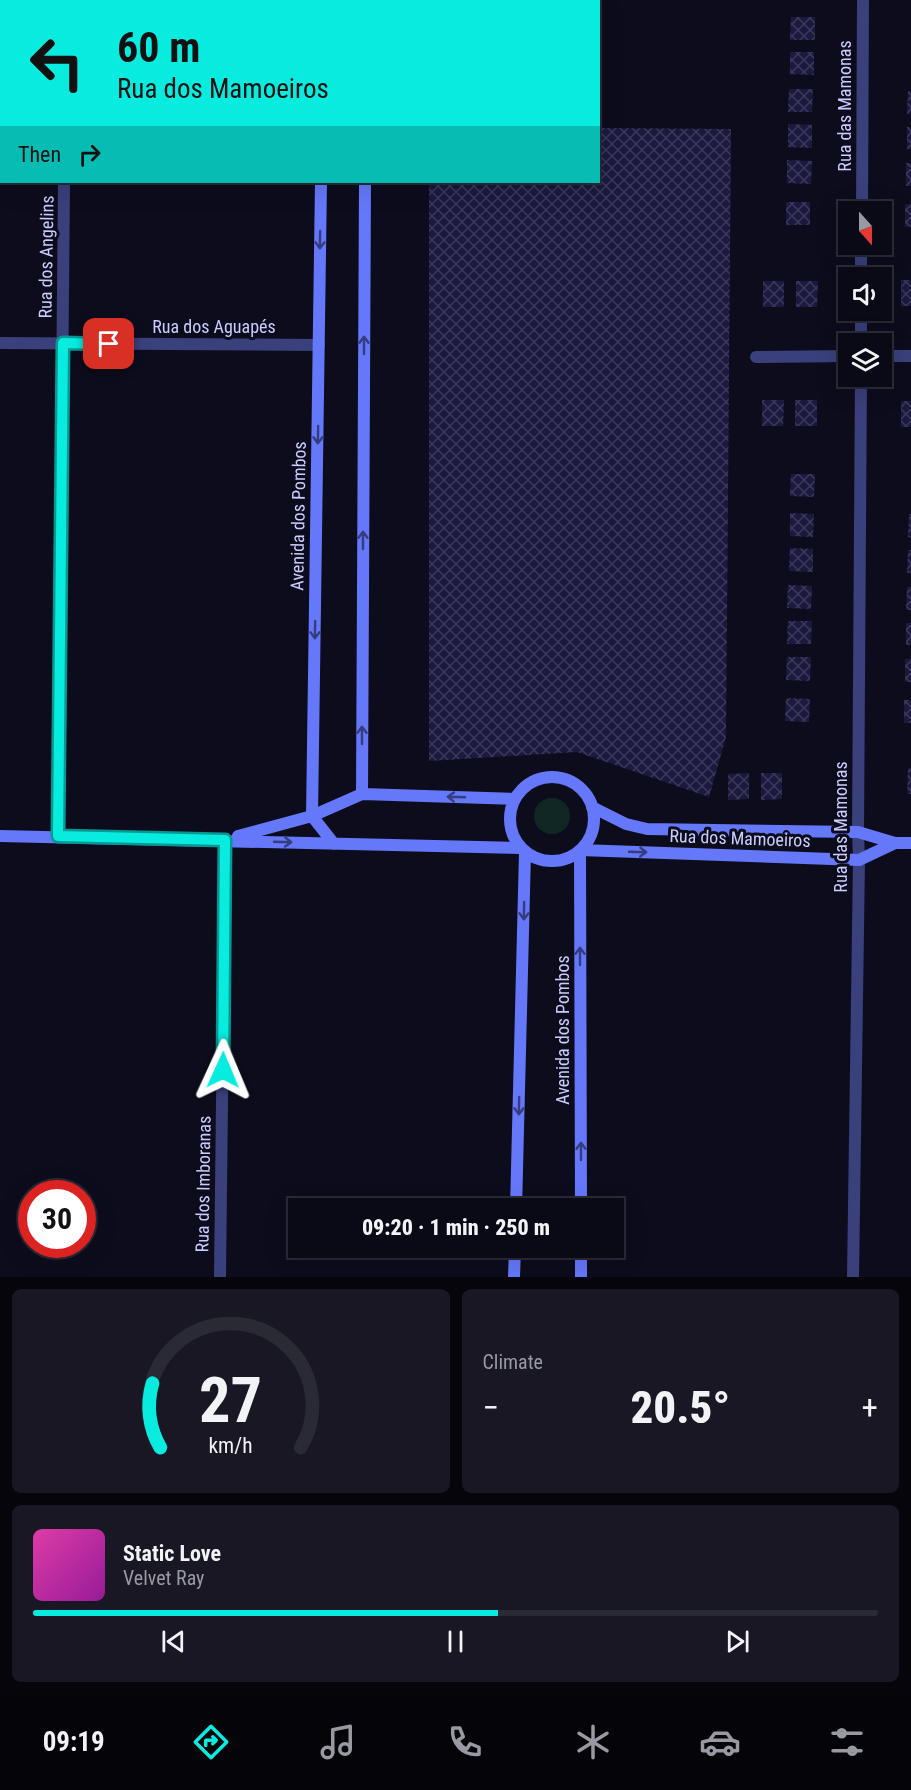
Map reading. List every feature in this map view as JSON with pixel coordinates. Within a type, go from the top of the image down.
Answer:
[{"type":"street","name":"Rua das Mamonas","points":[[862,201],[863,0]]},
{"type":"street","name":"Rua dos Angelins","points":[[58,836],[64,183]]},
{"type":"street","name":"Avenida dos Pombos","points":[[312,816],[321,183]]},
{"type":"street","points":[[362,794],[365,183]]},
{"type":"street","name":"Rua dos Aguapés","points":[[0,343],[319,345]]},
{"type":"street","points":[[756,357],[838,356]]},
{"type":"street","points":[[892,356],[911,356]]},
{"type":"street","name":"Rua das Mamonas","points":[[853,1277],[859,860],[861,387]]},
{"type":"street","points":[[553,777],[566,779],[577,785],[586,795],[592,807],[594,820],[592,833],[580,850],[563,860],[537,859],[516,843],[511,831],[509,818],[518,793],[528,784],[540,779],[553,777]]},
{"type":"street","points":[[225,840],[312,816],[362,794],[515,799]]},
{"type":"street","name":"Rua dos Mamoeiros","points":[[592,807],[626,824],[647,829],[858,832],[895,843],[911,843]]},
{"type":"street","points":[[312,816],[334,844]]},
{"type":"street","points":[[0,836],[225,840],[523,850]]},
{"type":"street","name":"Rua dos Imboranas","points":[[220,1277],[225,840]]},
{"type":"street","name":"Rua dos Mamoeiros","points":[[580,850],[859,860],[895,843]]},
{"type":"street","points":[[516,1198],[523,850]]},
{"type":"street","name":"Avenida dos Pombos","points":[[580,850],[581,1198]]},
{"type":"street","points":[[514,1277],[515,1258]]},
{"type":"street","points":[[581,1258],[581,1277]]},
{"type":"green space","points":[[552,798],[565,803],[570,816],[565,829],[552,834],[539,829],[534,816],[539,803]]},
{"type":"building","points":[[791,17],[815,17],[815,40],[790,40]]},
{"type":"building","points":[[790,52],[814,52],[814,75],[790,74]]},
{"type":"building","points":[[789,89],[813,89],[812,112],[788,112]]},
{"type":"building","points":[[908,91],[911,91],[911,114],[907,114]]},
{"type":"building","points":[[788,124],[812,125],[812,148],[788,147]]},
{"type":"building","points":[[907,127],[911,127],[911,150],[907,149]]},
{"type":"building","points":[[600,128],[731,129],[726,737],[709,797],[577,752],[429,761],[429,183],[600,183]]},
{"type":"building","points":[[787,160],[812,161],[811,184],[787,183]]},
{"type":"building","points":[[906,163],[911,163],[911,186],[906,186]]},
{"type":"building","points":[[786,202],[810,202],[810,225],[786,225]]},
{"type":"building","points":[[905,204],[911,204],[911,227],[905,227]]},
{"type":"building","points":[[901,280],[911,280],[911,306],[901,306]]},
{"type":"building","points":[[763,281],[784,281],[784,307],[763,307]]},
{"type":"building","points":[[796,281],[818,281],[817,307],[796,307]]},
{"type":"building","points":[[762,400],[784,400],[783,426],[762,426]]},
{"type":"building","points":[[795,400],[817,400],[817,426],[795,426]]},
{"type":"building","points":[[901,401],[911,401],[911,427],[901,427]]},
{"type":"building","points":[[791,474],[815,474],[814,497],[790,496]]},
{"type":"building","points":[[790,513],[814,514],[813,537],[790,536]]},
{"type":"building","points":[[909,514],[911,514],[911,538],[908,537]]},
{"type":"building","points":[[790,548],[813,549],[813,572],[789,571]]},
{"type":"building","points":[[908,550],[911,550],[911,573],[907,573]]},
{"type":"building","points":[[788,585],[812,586],[811,609],[787,608]]},
{"type":"building","points":[[907,587],[911,587],[911,610],[906,610]]},
{"type":"building","points":[[788,621],[812,621],[811,644],[787,644]]},
{"type":"building","points":[[906,623],[911,623],[911,645],[906,645]]},
{"type":"building","points":[[787,657],[811,657],[810,681],[786,680]]},
{"type":"building","points":[[905,659],[911,659],[911,682],[905,682]]},
{"type":"building","points":[[786,698],[810,699],[809,722],[785,721]]},
{"type":"building","points":[[904,700],[911,700],[911,723],[904,723]]},
{"type":"building","points":[[908,768],[911,768],[911,794],[907,794]]},
{"type":"building","points":[[749,773],[749,799],[728,800],[728,774]]},
{"type":"building","points":[[761,773],[782,773],[782,799],[761,800]]},
{"type":"route","points":[[109,344],[63,343],[58,836],[225,840],[223,1070]]}]
